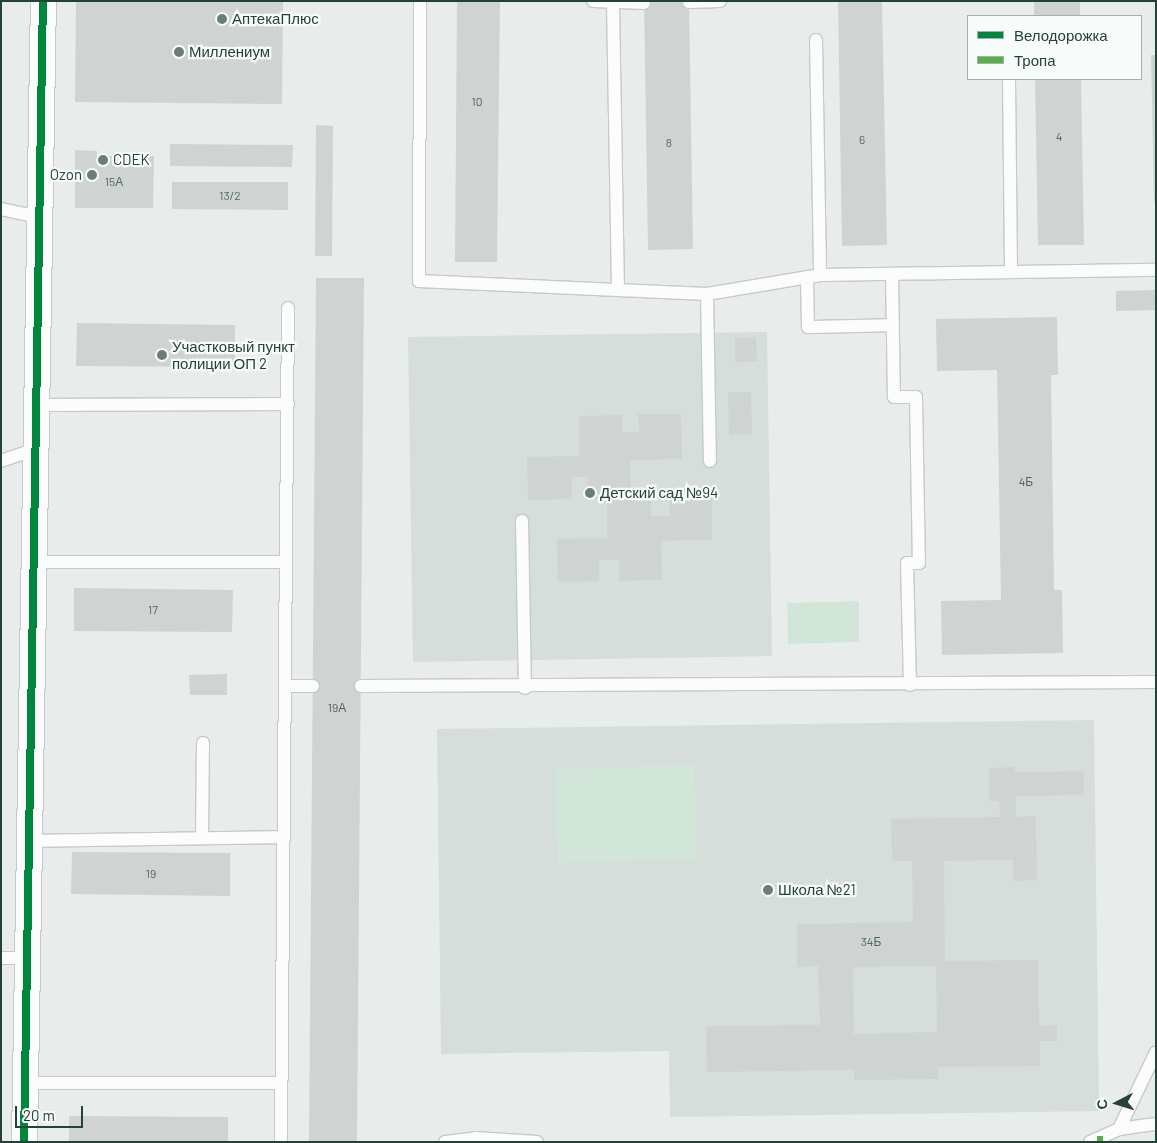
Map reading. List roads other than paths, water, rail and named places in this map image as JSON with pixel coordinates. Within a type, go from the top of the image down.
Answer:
[{"type":"street","points":[[24,1142],[43,1]]},
{"type":"lane","points":[[420,1],[419,281],[707,294],[814,276],[1156,270]]},
{"type":"lane","points":[[593,1],[644,3]]},
{"type":"lane","points":[[689,2],[720,1]]},
{"type":"lane","points":[[613,3],[618,289]]},
{"type":"lane","points":[[816,40],[814,276],[808,327],[893,325]]},
{"type":"lane","points":[[1009,80],[1011,272]]},
{"type":"lane","points":[[1,209],[39,217]]},
{"type":"lane","points":[[892,274],[894,397],[916,397],[919,563],[907,563],[910,685]]},
{"type":"lane","points":[[707,294],[710,460]]},
{"type":"lane","points":[[281,1142],[288,308]]},
{"type":"lane","points":[[36,405],[288,404]]},
{"type":"lane","points":[[1,461],[35,449]]},
{"type":"lane","points":[[522,521],[525,688]]},
{"type":"lane","points":[[33,562],[286,562]]},
{"type":"lane","points":[[361,686],[525,688],[1156,682]]},
{"type":"lane","points":[[285,686],[313,686]]},
{"type":"lane","points":[[202,836],[203,743]]},
{"type":"lane","points":[[28,841],[202,836],[284,837]]},
{"type":"lane","points":[[1,958],[26,958]]},
{"type":"lane","points":[[1119,1129],[1156,1052]]},
{"type":"lane","points":[[24,1082],[281,1082]]},
{"type":"lane","points":[[1090,1142],[1119,1129],[1156,1124]]},
{"type":"lane","points":[[445,1142],[476,1138],[537,1142]]},
{"type":"place","name":"АптекаПлюс","points":[[222,19]]},
{"type":"place","name":"Миллениум","points":[[179,52]]},
{"type":"place","name":"CDEK","points":[[103,160]]},
{"type":"place","name":"Ozon","points":[[92,175]]},
{"type":"place","name":"Участковый пункт полиции ОП 2","points":[[162,355]]},
{"type":"place","name":"Детский сад №94","points":[[590,493]]},
{"type":"place","name":"Школа №21","points":[[768,890]]}]
